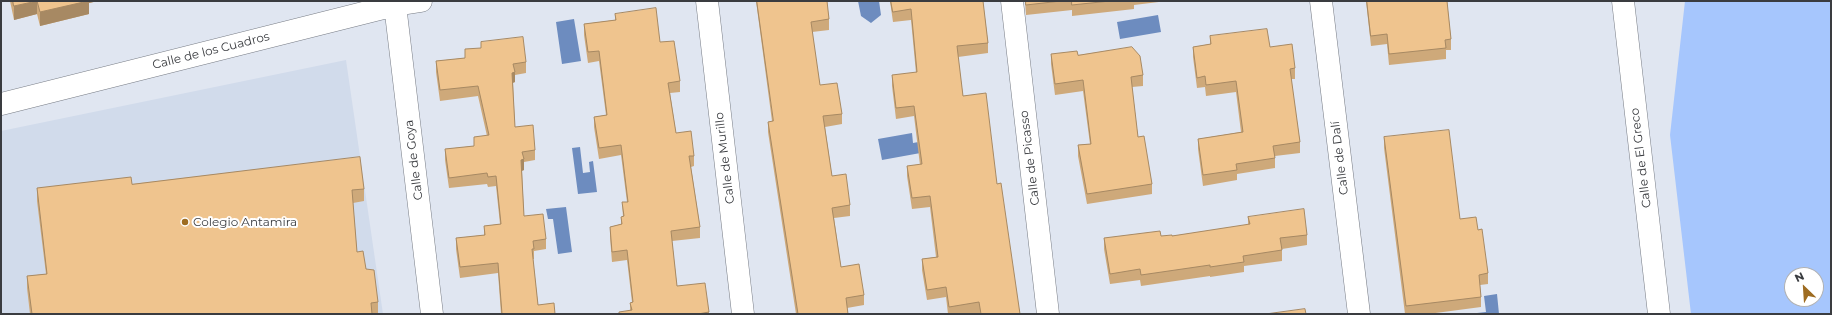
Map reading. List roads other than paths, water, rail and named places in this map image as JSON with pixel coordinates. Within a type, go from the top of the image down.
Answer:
[{"type":"street","name":"Calle de los Cuadros","points":[[1,104],[395,5],[421,1]]},
{"type":"street","name":"Calle de Murillo","points":[[707,1],[743,314]]},
{"type":"street","name":"Calle de Picasso","points":[[1012,1],[1048,314]]},
{"type":"street","name":"Calle de Dalí","points":[[1321,1],[1359,314]]},
{"type":"street","name":"Calle de El Greco","points":[[1622,1],[1659,314]]},
{"type":"street","name":"Calle de Goya","points":[[395,5],[432,314]]},
{"type":"place","name":"Colegio Antamira","points":[[185,222]]}]
